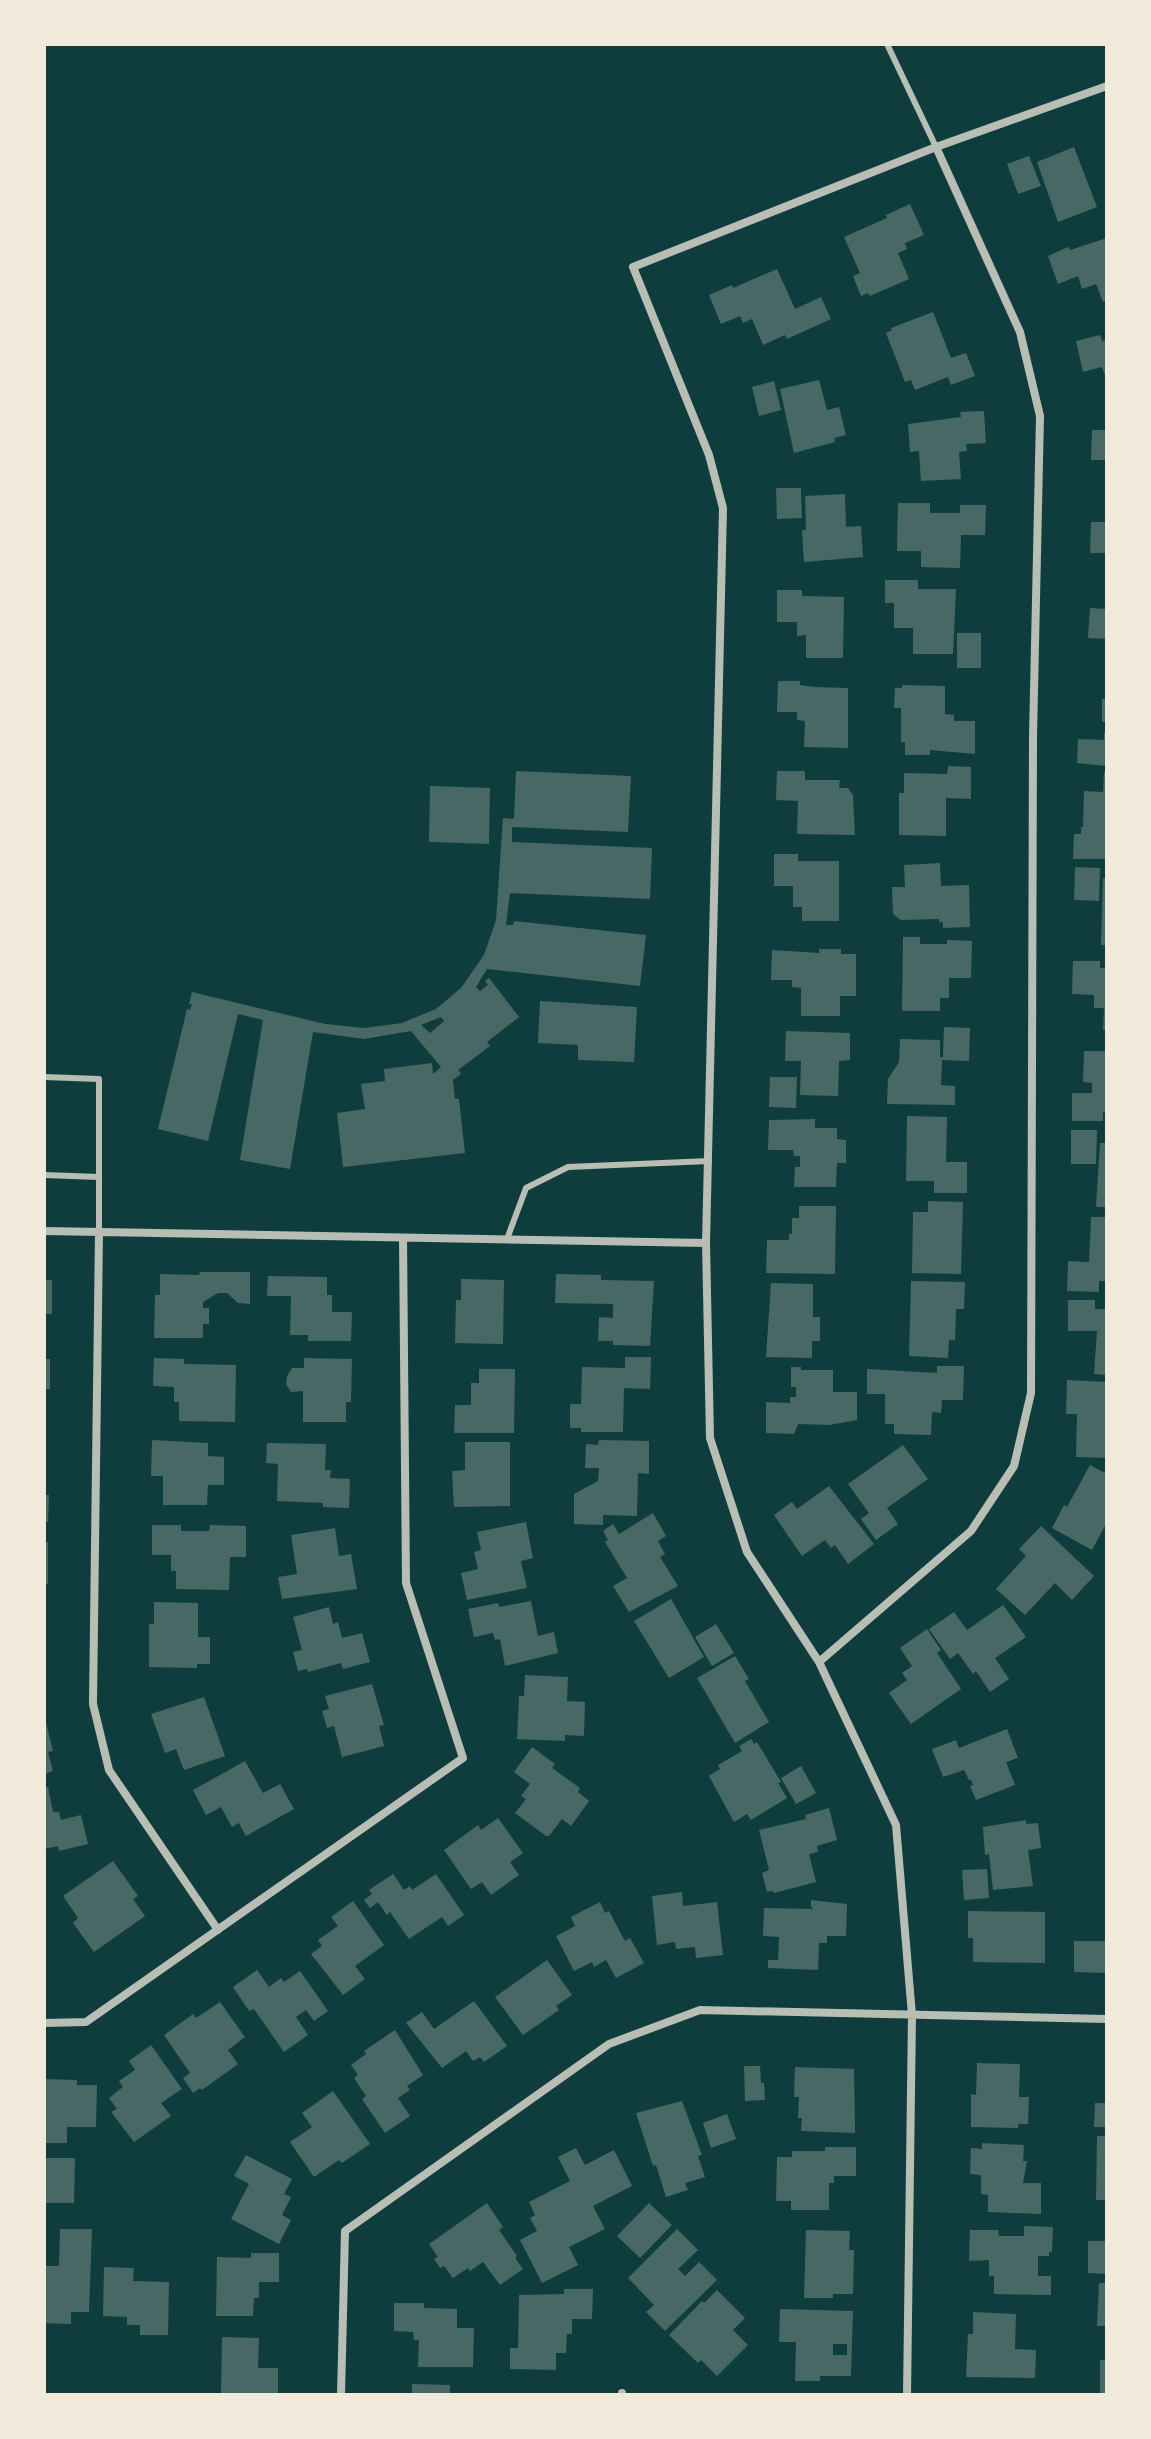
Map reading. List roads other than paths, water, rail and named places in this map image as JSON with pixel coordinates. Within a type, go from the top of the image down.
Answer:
[{"type":"street","points":[[907,2395],[912,2015],[896,1825],[819,1662],[747,1552],[710,1438],[706,1243],[723,508],[709,455],[633,267],[936,147],[1107,86]]},
{"type":"street","points":[[819,1662],[971,1531],[1014,1466],[1031,1393],[1033,737],[1040,416],[1020,332],[936,147]]},
{"type":"street","points":[[44,1231],[706,1243]]},
{"type":"street","points":[[99,1232],[93,1704],[109,1770],[218,1930]]},
{"type":"street","points":[[44,2023],[86,2022],[463,1758],[406,1583],[403,1238]]},
{"type":"street","points":[[341,2395],[345,2231],[609,2044],[700,2010],[1107,2019]]},
{"type":"lane","points":[[887,44],[936,147]]},
{"type":"lane","points":[[44,1077],[99,1079],[99,1232]]},
{"type":"lane","points":[[507,1239],[526,1188],[568,1167],[709,1161]]},
{"type":"lane","points":[[44,1175],[99,1177]]}]
